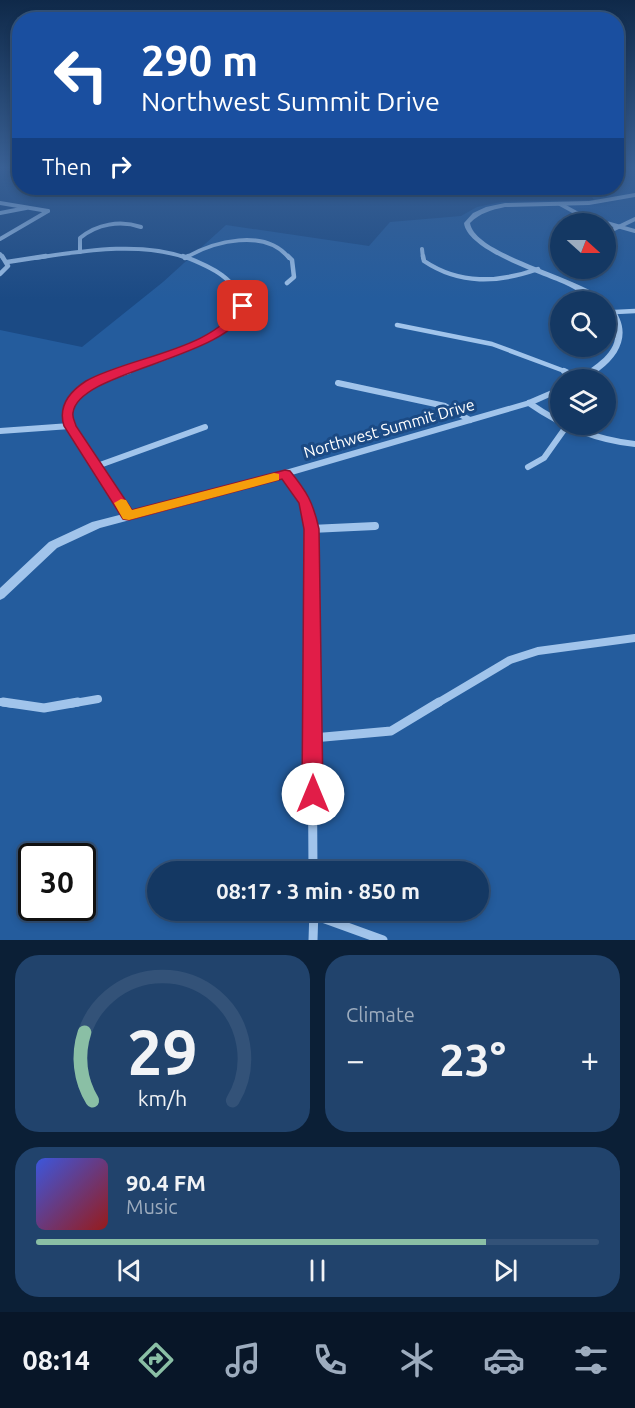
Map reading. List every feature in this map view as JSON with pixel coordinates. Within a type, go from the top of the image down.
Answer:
[{"type":"street","points":[[1,238],[47,211]]},
{"type":"street","points":[[483,211],[474,214],[467,223],[468,230],[483,243],[585,291]]},
{"type":"street","points":[[571,211],[635,231]]},
{"type":"street","points":[[617,226],[635,219]]},
{"type":"street","points":[[80,252],[80,238],[91,230],[119,224],[141,227]]},
{"type":"street","points":[[185,258],[194,251],[218,242],[236,240],[269,243],[281,248],[295,267],[294,277],[287,283]]},
{"type":"street","points":[[422,249],[424,261],[433,269],[467,279],[505,279],[538,269]]},
{"type":"street","points":[[7,262],[80,252],[129,250],[185,258],[215,268],[235,287],[243,306],[240,316],[190,348],[90,384],[80,391],[68,406],[66,414],[70,426],[129,516]]},
{"type":"street","points":[[0,254],[7,262],[7,269],[0,274]]},
{"type":"street","points":[[616,312],[635,311]]},
{"type":"street","points":[[616,314],[623,326],[622,346],[616,353]]},
{"type":"street","points":[[398,325],[465,335],[562,369]]},
{"type":"street","points":[[596,369],[612,357]]},
{"type":"street","points":[[338,383],[445,406],[470,420]]},
{"type":"street","name":"Northwest Summit Drive","points":[[0,595],[53,545],[74,533],[529,403],[550,394]]},
{"type":"street","points":[[529,403],[550,417]]},
{"type":"street","points":[[0,431],[70,426]]},
{"type":"street","points":[[97,466],[205,427]]},
{"type":"street","points":[[528,467],[544,458],[560,435]]},
{"type":"street","points":[[591,435],[613,442],[635,444]]},
{"type":"street","points":[[285,474],[306,503],[311,529],[313,861]]},
{"type":"street","points":[[311,529],[352,529],[375,526]]},
{"type":"street","points":[[313,738],[347,738],[391,731],[510,660],[549,649],[635,638]]},
{"type":"street","points":[[0,702],[44,708],[98,699]]},
{"type":"street","points":[[313,940],[314,921]]},
{"type":"street","points":[[334,921],[382,940]]},
{"type":"shaded area","points":[[470,211],[635,211],[635,940],[0,940],[0,330],[82,347],[163,282],[226,225],[369,246],[390,222],[461,216]]},
{"type":"slow traffic","points":[[121,503],[129,516],[274,477]]},
{"type":"route","points":[[243,306],[243,311],[235,320],[190,348],[90,384],[71,400],[66,414],[70,426],[129,516],[285,474],[301,495],[306,503],[311,529],[313,794]]}]
